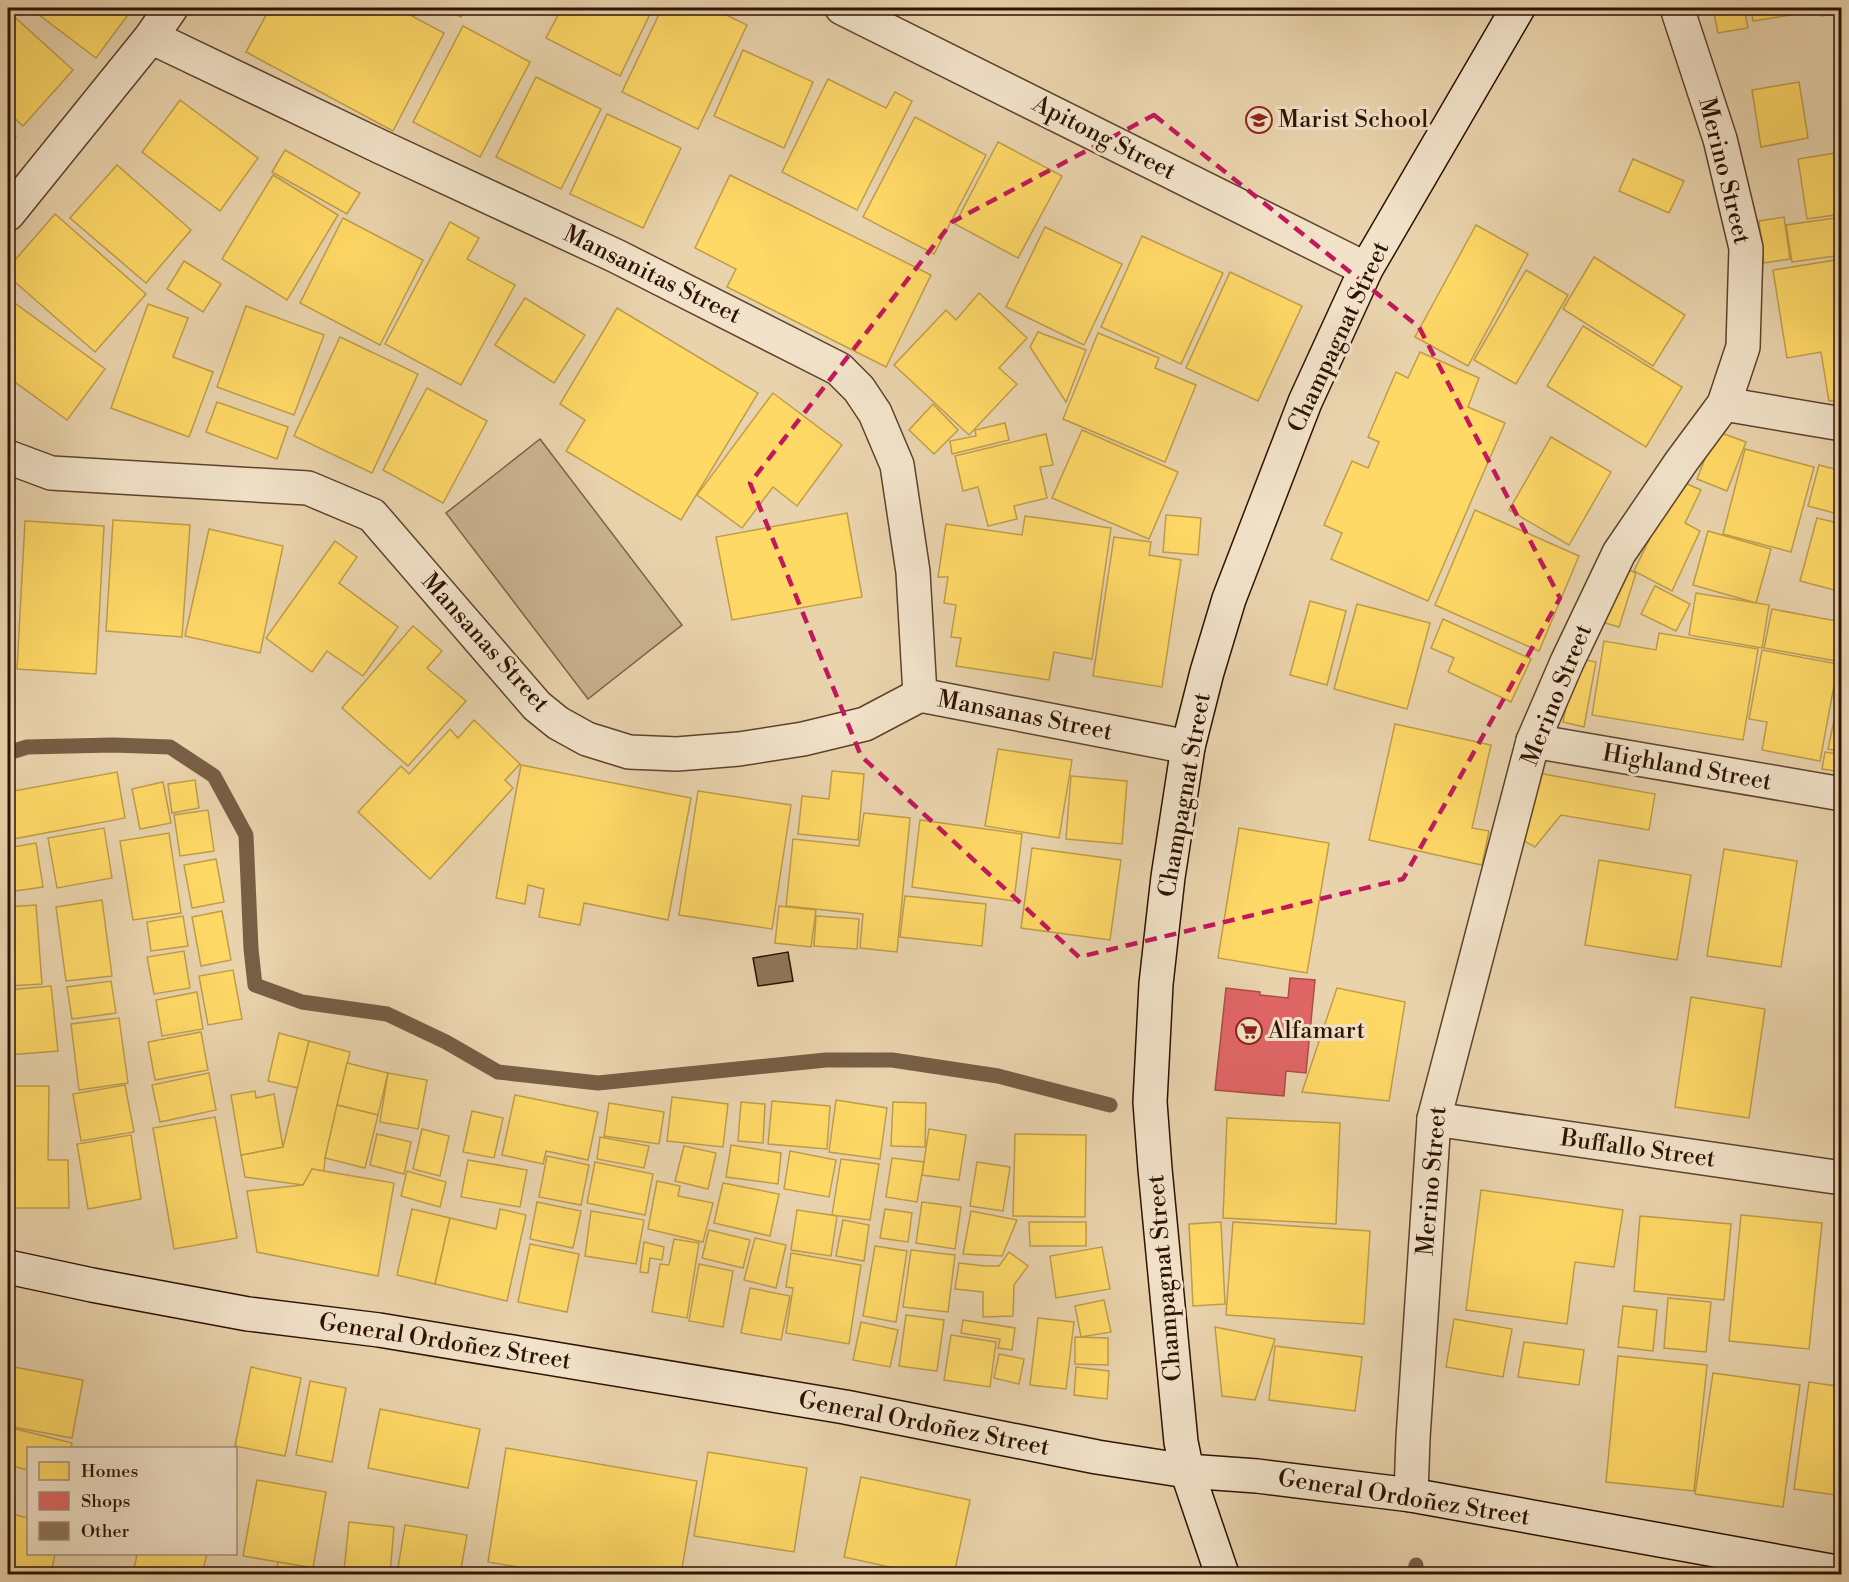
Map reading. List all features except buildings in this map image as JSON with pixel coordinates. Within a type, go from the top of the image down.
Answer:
[{"type":"street","points":[[8,214],[171,8]]},
{"type":"street","name":"Apitong Street","points":[[842,8],[1366,269]]},
{"type":"street","name":"Champagnat Street","points":[[1222,1575],[1187,1471],[1177,1416],[1151,1132],[1150,1102],[1156,984],[1168,877],[1188,747],[1226,610],[1251,539],[1305,402],[1366,269],[1518,8]]},
{"type":"street","name":"Merino Street","points":[[1411,1495],[1434,1119],[1533,741],[1567,662],[1619,554],[1724,404],[1743,347],[1746,248],[1720,139],[1677,8]]},
{"type":"street","name":"Mansanitas Street","points":[[151,36],[381,147],[616,256],[839,369],[859,389],[875,413],[897,465],[913,572],[920,696]]},
{"type":"street","points":[[1724,404],[1842,424]]},
{"type":"street","name":"Mansanas Street","points":[[8,457],[51,473],[308,488],[372,515],[537,706],[558,723],[587,740],[629,753],[677,754],[740,749],[803,739],[865,724],[920,696],[1188,747]]},
{"type":"street","name":"Highland Street","points":[[1533,741],[1842,794]]},
{"type":"street","name":"Buffallo Street","points":[[1434,1119],[1842,1178]]},
{"type":"street","name":"General Ordoñez Street","points":[[8,1267],[248,1314],[379,1330],[821,1403],[1097,1457],[1187,1471],[1257,1476],[1411,1495],[1842,1573]]},
{"type":"highlighted area","points":[[1154,115],[1419,327],[1560,598],[1403,879],[1079,957],[861,756],[750,483],[952,222]]},
{"type":"shaded area","points":[[540,439],[682,625],[588,699],[446,513]]},
{"type":"waterway","points":[[8,753],[27,747],[113,745],[170,747],[214,776],[246,835],[251,949],[255,985],[302,1002],[387,1014],[446,1042],[498,1072],[598,1083],[826,1060],[892,1060],[998,1076],[1110,1105]]},
{"type":"waterway","points":[[1415,1574],[1416,1565]]},
{"type":"place","name":"Marist School","points":[[1259,120]]},
{"type":"place","name":"Alfamart","points":[[1249,1031]]}]
